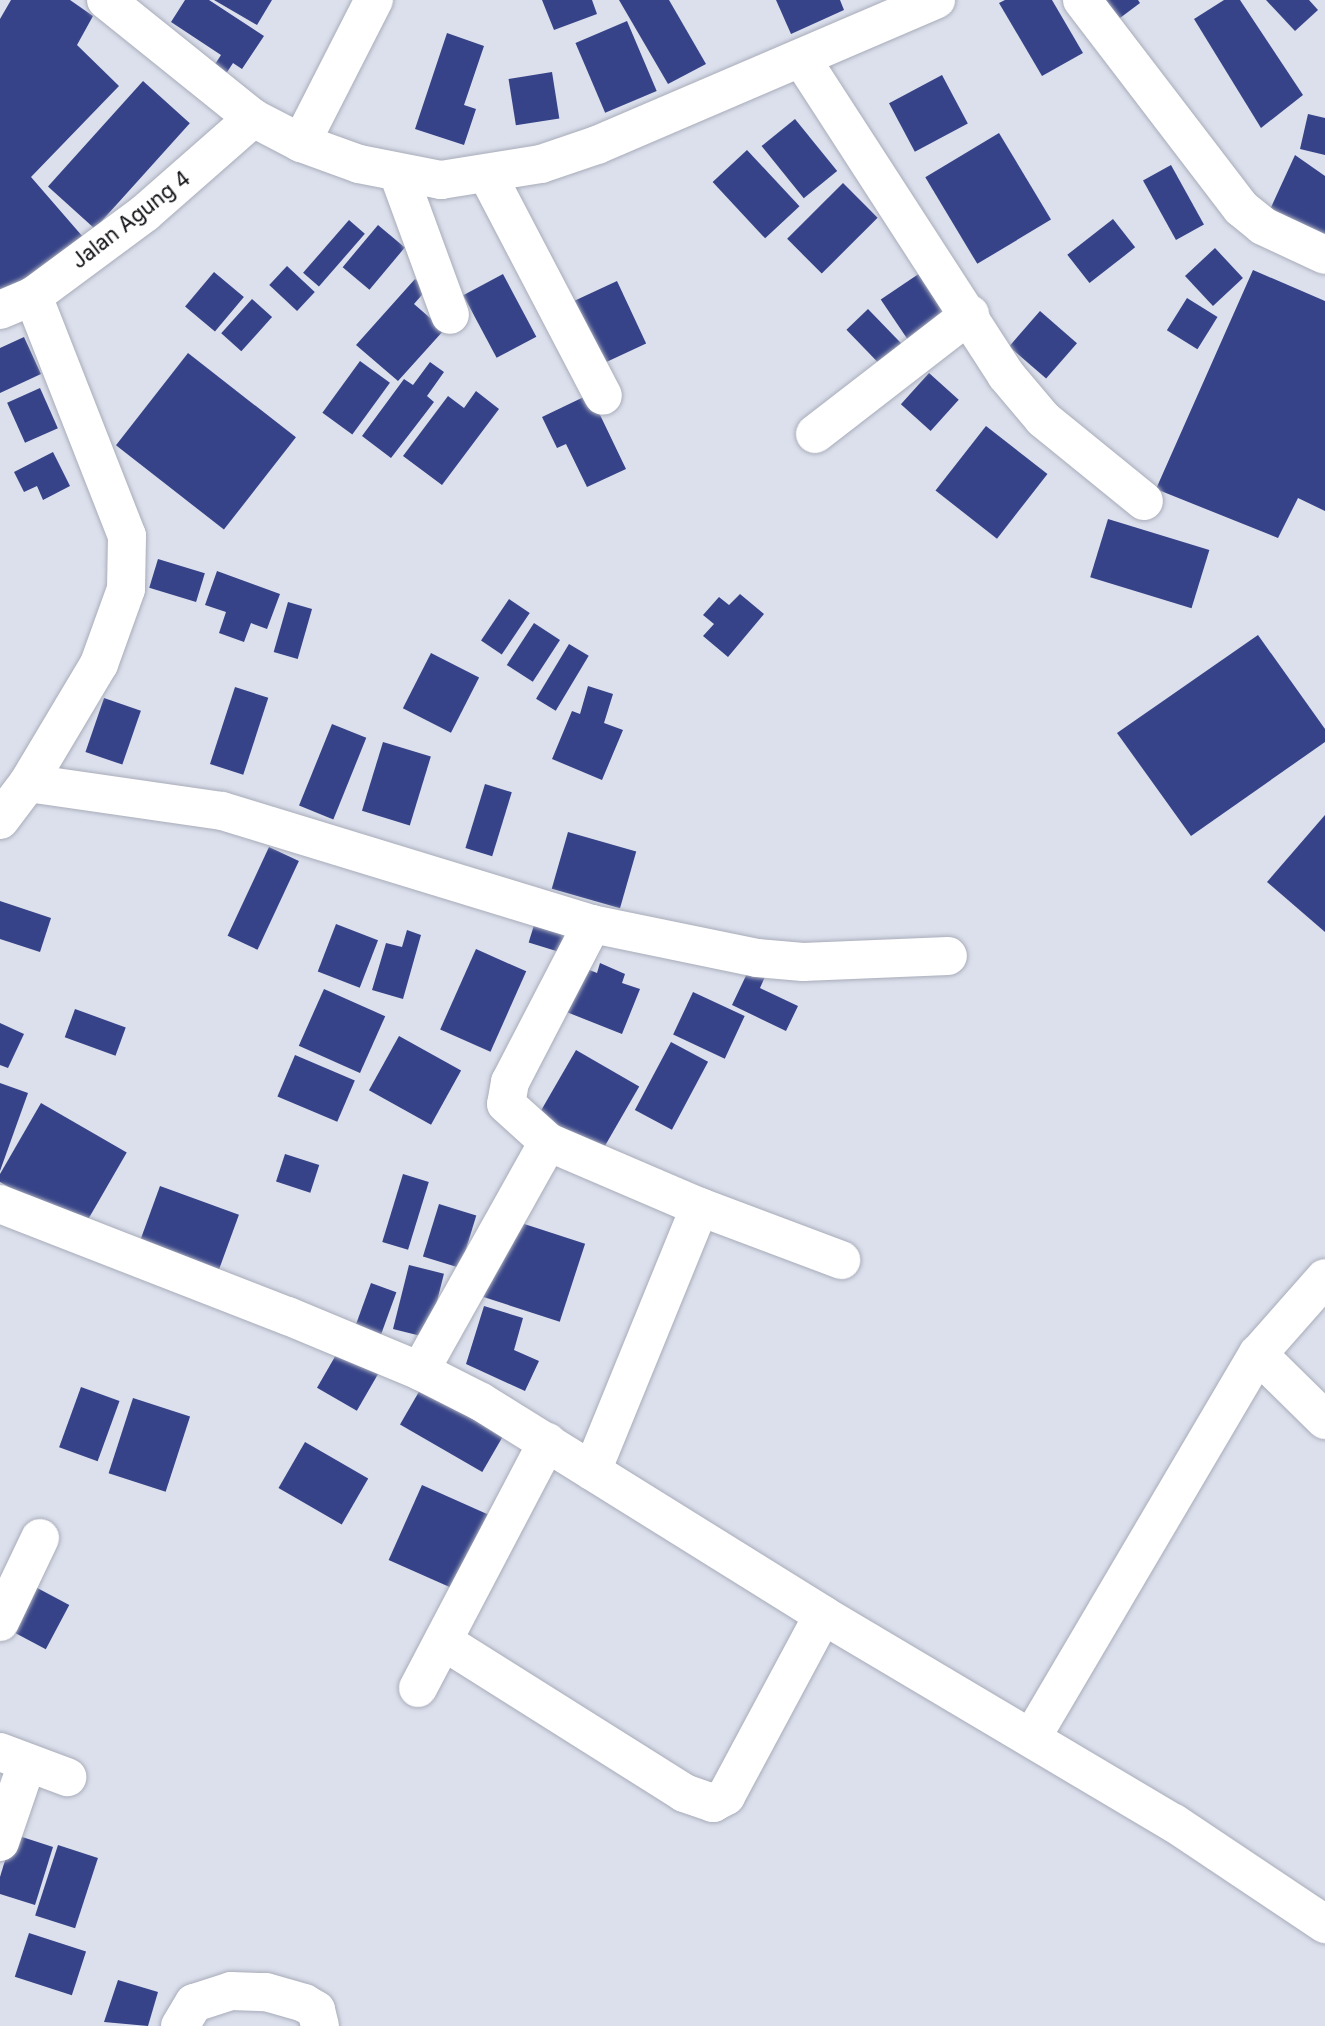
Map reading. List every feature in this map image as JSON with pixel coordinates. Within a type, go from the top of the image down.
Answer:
[{"type":"street","points":[[106,0],[253,118],[301,143],[398,173],[441,180],[541,164],[597,145],[803,61],[912,4]]},
{"type":"street","points":[[301,143],[374,0]]},
{"type":"street","points":[[1082,0],[1241,208],[1263,226],[1325,255]]},
{"type":"street","points":[[803,61],[970,314],[1006,375],[1042,419],[1144,501]]},
{"type":"street","name":"Jalan Agung 4","points":[[17,303],[145,213],[253,118]]},
{"type":"street","points":[[398,173],[450,315]]},
{"type":"street","points":[[487,174],[603,396]]},
{"type":"street","points":[[0,820],[28,783],[99,664],[126,589],[127,536],[17,303]]},
{"type":"street","points":[[815,434],[970,314]]},
{"type":"street","points":[[28,783],[222,811],[592,924],[757,958],[803,962],[948,956]]},
{"type":"street","points":[[592,924],[506,1095],[512,1113],[548,1142],[700,1207],[841,1260]]},
{"type":"street","points":[[420,1371],[548,1142]]},
{"type":"street","points":[[0,1204],[420,1371],[547,1442],[823,1615],[1032,1737],[1325,1924]]},
{"type":"street","points":[[592,1471],[700,1207]]},
{"type":"street","points":[[1032,1737],[1258,1354],[1325,1278]]},
{"type":"street","points":[[1258,1354],[1325,1420]]},
{"type":"street","points":[[418,1688],[547,1442]]},
{"type":"street","points":[[0,1622],[40,1538]]},
{"type":"street","points":[[443,1641],[684,1793],[713,1804],[726,1797],[823,1615]]},
{"type":"street","points":[[0,1842],[14,1757],[67,1777]]},
{"type":"street","points":[[180,2026],[194,2003],[231,1991],[266,1992],[304,2003],[316,2010],[320,2026]]},
{"type":"building","points":[[11,0],[70,0],[93,16],[77,45],[119,86],[31,177],[83,237],[6,302],[0,294],[0,19]]},
{"type":"building","points":[[185,0],[209,0],[264,36],[242,69],[233,63],[220,83],[208,75],[221,55],[171,22]]},
{"type":"building","points":[[214,0],[272,0],[257,25]]},
{"type":"building","points":[[542,0],[592,0],[597,14],[554,30]]},
{"type":"building","points":[[619,0],[669,0],[706,64],[668,84]]},
{"type":"building","points":[[776,0],[840,0],[844,10],[791,34]]},
{"type":"building","points":[[1005,0],[1052,0],[1083,53],[1042,76],[999,3]]},
{"type":"building","points":[[1101,0],[1138,0],[1140,3],[1116,21]]},
{"type":"building","points":[[1224,0],[1240,0],[1303,95],[1261,128],[1194,19]]},
{"type":"building","points":[[1266,0],[1309,0],[1318,10],[1295,31]]},
{"type":"building","points":[[627,21],[657,91],[605,113],[575,43]]},
{"type":"building","points":[[447,33],[484,46],[464,105],[476,109],[464,145],[415,129]]},
{"type":"building","points":[[552,72],[559,118],[516,125],[509,79]]},
{"type":"building","points":[[942,75],[968,124],[915,152],[889,103]]},
{"type":"building","points":[[143,81],[190,123],[95,229],[48,187]]},
{"type":"building","points":[[1308,114],[1325,118],[1325,155],[1300,149]]},
{"type":"building","points":[[795,119],[837,171],[804,198],[762,146]]},
{"type":"building","points":[[999,133],[1051,220],[977,264],[925,177]]},
{"type":"building","points":[[747,150],[800,206],[765,238],[713,182]]},
{"type":"building","points":[[1295,155],[1325,176],[1325,243],[1267,216]]},
{"type":"building","points":[[1171,165],[1204,224],[1176,240],[1143,181]]},
{"type":"building","points":[[843,183],[878,218],[822,274],[787,239]]},
{"type":"building","points":[[1113,219],[1135,247],[1089,283],[1067,255]]},
{"type":"building","points":[[349,220],[365,234],[319,287],[303,273]]},
{"type":"building","points":[[378,225],[405,247],[369,290],[343,267]]},
{"type":"building","points":[[1215,248],[1243,278],[1213,306],[1185,276]]},
{"type":"building","points":[[287,266],[315,292],[297,311],[269,285]]},
{"type":"building","points":[[1253,270],[1325,301],[1325,511],[1298,498],[1278,538],[1156,489]]},
{"type":"building","points":[[923,271],[950,311],[908,339],[881,300]]},
{"type":"building","points":[[214,272],[244,297],[215,332],[185,306]]},
{"type":"building","points":[[503,274],[536,337],[497,358],[463,295]]},
{"type":"building","points":[[415,279],[427,289],[414,304],[444,330],[398,381],[356,345]]},
{"type":"building","points":[[617,281],[646,344],[600,365],[571,303]]},
{"type":"building","points":[[1187,298],[1218,317],[1197,349],[1167,330]]},
{"type":"building","points":[[252,299],[272,317],[241,351],[221,333]]},
{"type":"building","points":[[868,309],[907,349],[885,370],[846,330]]},
{"type":"building","points":[[1040,311],[1077,343],[1046,379],[1009,346]]},
{"type":"building","points":[[24,337],[41,374],[0,393],[0,348]]},
{"type":"building","points":[[188,353],[296,437],[224,530],[116,445]]},
{"type":"building","points":[[360,361],[390,383],[352,435],[322,413]]},
{"type":"building","points":[[430,362],[444,372],[427,396],[434,402],[391,458],[362,436],[404,379],[413,385]]},
{"type":"building","points":[[929,373],[959,400],[931,431],[901,404]]},
{"type":"building","points":[[40,388],[58,428],[25,443],[7,403]]},
{"type":"building","points":[[476,391],[499,409],[442,485],[403,456],[448,396],[464,408]]},
{"type":"building","points":[[590,394],[626,469],[587,487],[566,444],[557,448],[542,417]]},
{"type":"building","points":[[986,426],[1047,474],[997,539],[936,491]]},
{"type":"building","points":[[53,452],[70,486],[43,500],[37,486],[24,492],[14,472]]},
{"type":"building","points":[[1108,519],[1209,550],[1192,608],[1090,577]]},
{"type":"building","points":[[158,559],[205,573],[196,602],[149,588]]},
{"type":"building","points":[[217,571],[280,594],[267,629],[251,623],[244,642],[219,633],[226,612],[205,605]]},
{"type":"building","points":[[740,594],[764,614],[728,657],[703,636],[714,624],[703,615],[719,597],[729,605]]},
{"type":"building","points":[[509,599],[530,613],[502,654],[481,640]]},
{"type":"building","points":[[288,602],[312,609],[298,659],[274,652]]},
{"type":"building","points":[[534,623],[560,640],[533,682],[507,665]]},
{"type":"building","points":[[1258,635],[1325,729],[1325,742],[1191,836],[1117,733]]},
{"type":"building","points":[[569,644],[589,656],[556,711],[536,699]]},
{"type":"building","points":[[431,653],[479,678],[451,733],[403,708]]},
{"type":"building","points":[[588,686],[613,694],[604,723],[623,730],[602,780],[552,759],[572,711],[580,714]]},
{"type":"building","points":[[235,687],[268,698],[243,775],[210,764]]},
{"type":"building","points":[[104,698],[141,711],[122,765],[85,752]]},
{"type":"building","points":[[332,724],[366,738],[333,819],[299,806]]},
{"type":"building","points":[[383,742],[431,757],[410,825],[362,811]]},
{"type":"building","points":[[485,784],[512,792],[492,856],[465,848]]},
{"type":"building","points":[[1325,815],[1325,932],[1267,882]]},
{"type":"building","points":[[568,832],[636,852],[620,908],[552,889]]},
{"type":"building","points":[[269,847],[299,861],[257,950],[228,936]]},
{"type":"building","points":[[0,901],[51,918],[40,952],[0,939]]},
{"type":"building","points":[[538,912],[571,922],[561,953],[529,943]]},
{"type":"building","points":[[336,924],[378,940],[360,988],[318,972]]},
{"type":"building","points":[[407,930],[421,935],[403,999],[372,990],[386,943],[402,947]]},
{"type":"building","points":[[476,949],[526,971],[490,1052],[440,1029]]},
{"type":"building","points":[[753,961],[769,968],[760,988],[798,1006],[786,1031],[732,1005]]},
{"type":"building","points":[[600,963],[625,974],[622,983],[640,989],[622,1034],[559,1009],[577,965],[597,973]]},
{"type":"building","points":[[324,989],[385,1016],[360,1073],[299,1046]]},
{"type":"building","points":[[693,992],[745,1016],[725,1059],[673,1035]]},
{"type":"building","points":[[75,1009],[126,1027],[115,1056],[65,1037]]},
{"type":"building","points":[[0,1023],[24,1034],[8,1068],[0,1065]]},
{"type":"building","points":[[399,1036],[461,1070],[431,1125],[369,1090]]},
{"type":"building","points":[[671,1042],[708,1062],[672,1130],[635,1110]]},
{"type":"building","points":[[576,1050],[639,1086],[601,1152],[538,1116]]},
{"type":"building","points":[[295,1055],[355,1080],[337,1122],[277,1096]]},
{"type":"building","points":[[0,1083],[28,1093],[0,1171]]},
{"type":"building","points":[[41,1103],[127,1152],[82,1230],[0,1182],[0,1174]]},
{"type":"building","points":[[285,1154],[319,1165],[310,1193],[276,1182]]},
{"type":"building","points":[[403,1174],[429,1182],[408,1250],[382,1242]]},
{"type":"building","points":[[160,1186],[239,1215],[216,1278],[137,1249]]},
{"type":"building","points":[[439,1204],[476,1215],[460,1268],[423,1257]]},
{"type":"building","points":[[509,1219],[585,1244],[560,1322],[484,1297]]},
{"type":"building","points":[[409,1265],[444,1274],[428,1338],[393,1329]]},
{"type":"building","points":[[371,1283],[396,1292],[380,1336],[355,1327]]},
{"type":"building","points":[[484,1306],[523,1318],[514,1350],[539,1361],[525,1391],[466,1364]]},
{"type":"building","points":[[344,1341],[384,1364],[357,1411],[317,1388]]},
{"type":"building","points":[[424,1383],[506,1430],[482,1472],[400,1425]]},
{"type":"building","points":[[81,1387],[120,1401],[98,1461],[59,1447]]},
{"type":"building","points":[[133,1398],[190,1417],[166,1492],[109,1473]]},
{"type":"building","points":[[305,1442],[368,1478],[342,1524],[278,1488]]},
{"type":"building","points":[[422,1485],[499,1519],[465,1594],[389,1560]]},
{"type":"building","points":[[26,1582],[69,1605],[46,1649],[3,1626]]},
{"type":"building","points":[[13,1834],[53,1847],[35,1905],[0,1894],[0,1877]]},
{"type":"building","points":[[58,1845],[98,1858],[75,1928],[35,1915]]},
{"type":"building","points":[[29,1933],[86,1952],[72,1995],[15,1977]]},
{"type":"building","points":[[118,1980],[158,1992],[148,2026],[104,2022]]}]
